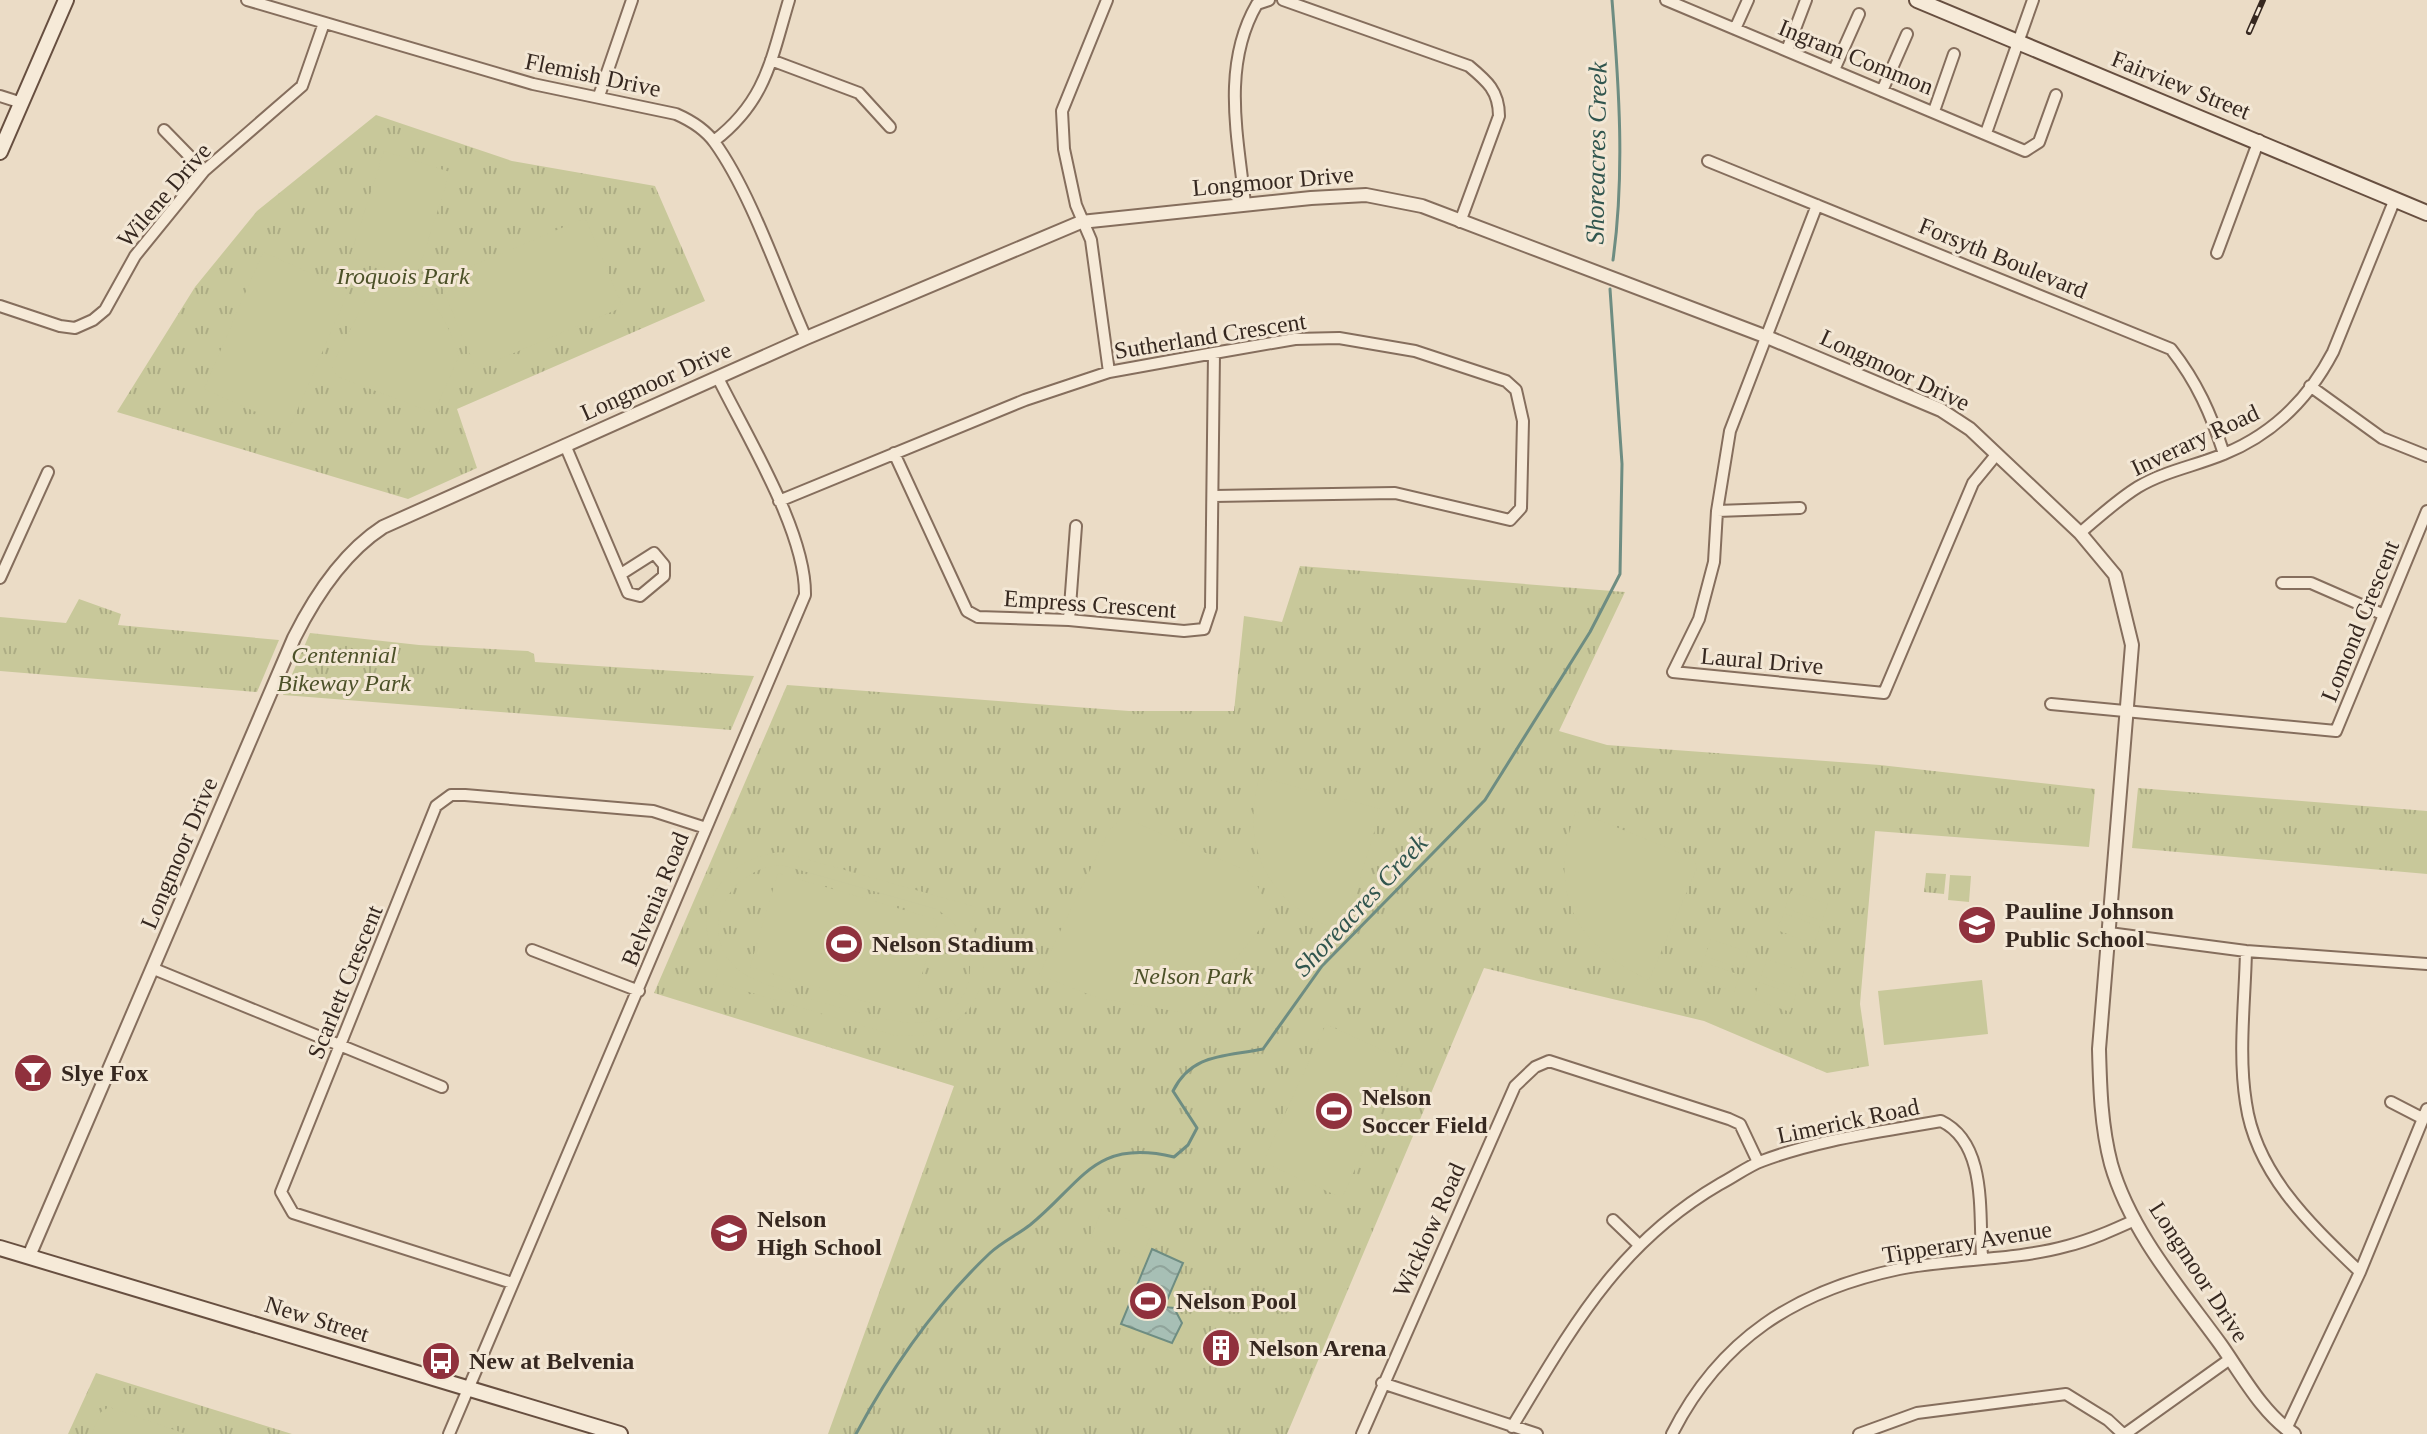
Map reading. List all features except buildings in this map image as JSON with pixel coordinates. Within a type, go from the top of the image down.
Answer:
[{"type":"main road","points":[[0,152],[66,0]]},
{"type":"main road","name":"Fairview Street","points":[[1917,0],[2259,140],[2427,213]]},
{"type":"main road","name":"New Street","points":[[0,1248],[620,1434]]},
{"type":"street","name":"Flemish Drive","points":[[247,0],[533,84],[676,114],[701,127],[732,170],[806,338]]},
{"type":"street","points":[[599,96],[632,0]]},
{"type":"street","points":[[714,141],[738,122],[756,99],[789,0]]},
{"type":"street","points":[[1107,0],[1062,111],[1064,149],[1081,222],[1091,240],[1109,372]]},
{"type":"street","points":[[1245,204],[1233,99],[1234,73],[1247,20],[1257,4],[1269,0]]},
{"type":"street","points":[[1283,0],[1469,66],[1488,82],[1499,98],[1499,116],[1460,222]]},
{"type":"street","name":"Ingram Common","points":[[1666,0],[1688,4],[1735,29],[2025,151],[2039,142],[2056,95]]},
{"type":"street","points":[[1735,29],[1748,0]]},
{"type":"street","points":[[1787,50],[1806,0]]},
{"type":"street","points":[[1986,133],[2033,0]]},
{"type":"street","points":[[1834,70],[1859,14]]},
{"type":"street","name":"Wilene Drive","points":[[0,306],[75,328],[93,320],[105,310],[135,256],[204,171],[302,86],[324,23]]},
{"type":"street","points":[[1882,91],[1907,34]]},
{"type":"street","points":[[1934,111],[1954,54]]},
{"type":"street","points":[[771,60],[859,93],[890,127]]},
{"type":"street","points":[[0,96],[22,103]]},
{"type":"street","points":[[164,130],[204,171]]},
{"type":"street","points":[[2217,253],[2259,140]]},
{"type":"street","name":"Forsyth Boulevard","points":[[1708,161],[2171,349],[2193,376],[2208,405],[2224,454]]},
{"type":"street","name":"Longmoor Drive","points":[[29,1256],[294,638],[332,577],[360,542],[383,527],[806,338],[1081,222],[1245,204],[1366,195],[1422,206],[1767,337],[1941,410],[1970,429],[2080,533],[2115,575],[2128,617],[2132,645],[2099,1049],[2100,1100],[2111,1164],[2135,1220],[2260,1401],[2290,1431]]},
{"type":"street","name":"Inverary Road","points":[[2080,533],[2139,486],[2256,439],[2291,414],[2310,386],[2321,376],[2333,352],[2395,199]]},
{"type":"street","name":"Laural Drive","points":[[1817,205],[1730,431],[1717,511],[1714,562],[1699,619],[1673,672],[1884,693],[1973,483],[1996,455]]},
{"type":"street","name":"Sutherland Crescent","points":[[779,501],[1025,400],[1109,372],[1295,339],[1339,338],[1415,351],[1506,381],[1516,390],[1523,421],[1521,508],[1510,520],[1395,493],[1214,496]]},
{"type":"street","name":"Empress Crescent","points":[[894,453],[967,611],[978,617],[1069,620],[1184,631],[1204,629],[1211,608],[1214,353]]},
{"type":"street","name":"Belvenia Road","points":[[449,1434],[805,595],[805,569],[779,501],[718,378]]},
{"type":"street","points":[[2310,386],[2382,438],[2427,456]]},
{"type":"street","points":[[565,445],[628,593],[640,596],[664,576],[664,565],[654,553],[621,574]]},
{"type":"street","points":[[0,578],[48,472]]},
{"type":"street","points":[[1717,511],[1800,508]]},
{"type":"street","name":"Lomond Crescent","points":[[2128,710],[2336,731],[2427,511]]},
{"type":"street","points":[[1069,620],[1076,526]]},
{"type":"street","points":[[2282,583],[2311,583],[2382,614]]},
{"type":"street","points":[[2051,704],[2128,710]]},
{"type":"street","name":"Scarlett Crescent","points":[[512,1283],[293,1213],[281,1192],[436,806],[451,795],[653,811],[706,828]]},
{"type":"street","points":[[2109,933],[2246,951],[2427,964]]},
{"type":"street","points":[[532,950],[639,991]]},
{"type":"street","points":[[2246,951],[2243,1072],[2253,1134],[2269,1170],[2292,1201],[2360,1272]]},
{"type":"street","points":[[154,969],[442,1087]]},
{"type":"street","name":"Wicklow Road","points":[[1362,1434],[1515,1086],[1535,1067],[1549,1061],[1729,1119],[1740,1124],[1758,1162]]},
{"type":"street","points":[[2290,1431],[2425,1114],[2391,1102]]},
{"type":"street","name":"Limerick Road","points":[[1512,1427],[1604,1281],[1638,1244],[1699,1196],[1758,1162],[1828,1141],[1941,1121],[1957,1129],[1971,1151],[1982,1257]]},
{"type":"street","points":[[1613,1220],[1638,1244]]},
{"type":"street","name":"Tipperary Avenue","points":[[1672,1434],[1691,1397],[1726,1353],[1784,1310],[1842,1285],[1899,1269],[2065,1247],[2135,1220]]},
{"type":"street","points":[[1859,1434],[1917,1413],[2066,1394],[2108,1420],[2124,1434],[2230,1359]]},
{"type":"street","points":[[1382,1383],[1537,1434]]},
{"type":"green space","name":"Iroquois Park","points":[[376,115],[512,161],[655,186],[705,301],[457,409],[477,468],[408,499],[117,412],[195,287],[257,211]]},
{"type":"green space","points":[[384,151],[450,172],[416,278],[350,257]]},
{"type":"green space","points":[[585,218],[623,307],[476,369],[439,280]]},
{"type":"green space","points":[[263,252],[349,290],[290,427],[204,389]]},
{"type":"green space","points":[[378,276],[411,290],[431,303],[446,322],[459,356],[434,413],[336,376],[332,365]]},
{"type":"green space","name":"Nelson Park","points":[[1300,566],[1625,592],[1559,731],[1607,745],[1880,765],[2095,789],[2089,847],[1875,831],[1860,1004],[1869,1066],[1827,1073],[1704,1021],[1484,968],[1287,1434],[828,1434],[954,1086],[654,993],[787,685],[1129,711],[1234,711],[1244,616],[1282,622]]},
{"type":"green space","name":"Centennial Bikeway Park","points":[[79,599],[121,614],[118,625],[279,640],[257,692],[0,671],[0,617],[66,623]]},
{"type":"green space","name":"Centennial Bikeway Park","points":[[310,633],[419,645],[528,651],[534,654],[535,662],[754,676],[731,730],[283,695]]},
{"type":"green space","points":[[1259,777],[1381,809],[1344,932],[1297,908],[1280,892],[1267,873],[1258,852],[1254,829]]},
{"type":"green space","points":[[2138,788],[2427,811],[2427,874],[2132,848]]},
{"type":"green space","points":[[1576,811],[1693,858],[1697,868],[1649,980],[1601,950],[1573,912],[1566,890],[1564,866]]},
{"type":"green space","points":[[1129,820],[1250,872],[1272,914],[1191,1014],[1098,998],[1039,975],[1109,831],[1118,821]]},
{"type":"green space","points":[[781,852],[976,907],[972,919],[969,919],[983,951],[984,971],[979,991],[970,1008],[955,1022],[924,1035],[897,1036],[715,982],[718,969],[723,970],[712,950],[707,930],[708,911],[714,893],[725,878],[740,866]],"holes":[[[782,865],[936,909],[953,922],[964,939],[969,958],[969,977],[964,994],[953,1009],[937,1019],[915,1023],[855,1012],[800,996],[744,974],[728,959],[720,942],[718,924],[722,907],[731,891],[745,878],[762,869]]]},
{"type":"green space","name":"Nelson Stadium","points":[[778,873],[938,920],[910,1015],[750,967]]},
{"type":"green space","points":[[1926,873],[1946,874],[1944,894],[1924,892]]},
{"type":"green space","points":[[1950,875],[1971,876],[1969,902],[1948,900]]},
{"type":"green space","points":[[1791,891],[1828,904],[1822,921],[1785,908]]},
{"type":"green space","points":[[1784,913],[1820,927],[1814,944],[1777,930]]},
{"type":"green space","points":[[1711,939],[1748,952],[1742,969],[1705,956]]},
{"type":"green space","points":[[1767,959],[1804,972],[1798,989],[1761,976]]},
{"type":"green space","points":[[1703,962],[1740,975],[1734,992],[1697,979]]},
{"type":"green space","points":[[1982,980],[1988,1034],[1884,1045],[1878,991]]},
{"type":"green space","points":[[1759,982],[1796,995],[1790,1012],[1754,999]]},
{"type":"green space","name":"Nelson Soccer Field","points":[[1326,1024],[1404,1060],[1342,1198],[1263,1162]]},
{"type":"green space","points":[[1102,1209],[1153,1230],[1141,1259],[1091,1237]]},
{"type":"green space","points":[[96,1373],[292,1434],[68,1434]]},
{"type":"green space","points":[[109,1407],[186,1434],[92,1434],[101,1412]]},
{"type":"water","name":"Nelson Pool","points":[[1152,1249],[1183,1263],[1164,1307],[1174,1308],[1182,1323],[1172,1343],[1121,1324]]},
{"type":"waterway","name":"Shoreacres Creek","points":[[1612,0],[1620,162],[1613,260]]},
{"type":"waterway","name":"Shoreacres Creek","points":[[856,1434],[916,1338],[970,1273],[995,1249],[1030,1225],[1092,1168],[1107,1159],[1147,1153],[1174,1157],[1188,1145],[1197,1128],[1173,1091],[1181,1079],[1200,1063],[1263,1049],[1322,966],[1485,800],[1590,632],[1620,574],[1622,464],[1610,289]]},
{"type":"railway","points":[[2249,32],[2263,0]]},
{"type":"place","name":"Pauline Johnson Public School","points":[[1977,925]]},
{"type":"place","name":"Nelson Stadium","points":[[844,944]]},
{"type":"place","name":"Slye Fox","points":[[33,1073]]},
{"type":"place","name":"Nelson Soccer Field","points":[[1334,1111]]},
{"type":"place","name":"Nelson High School","points":[[729,1233]]},
{"type":"place","name":"Nelson Pool","points":[[1148,1301]]},
{"type":"place","name":"Nelson Arena","points":[[1221,1348]]},
{"type":"place","name":"New at Belvenia","points":[[441,1361]]}]
